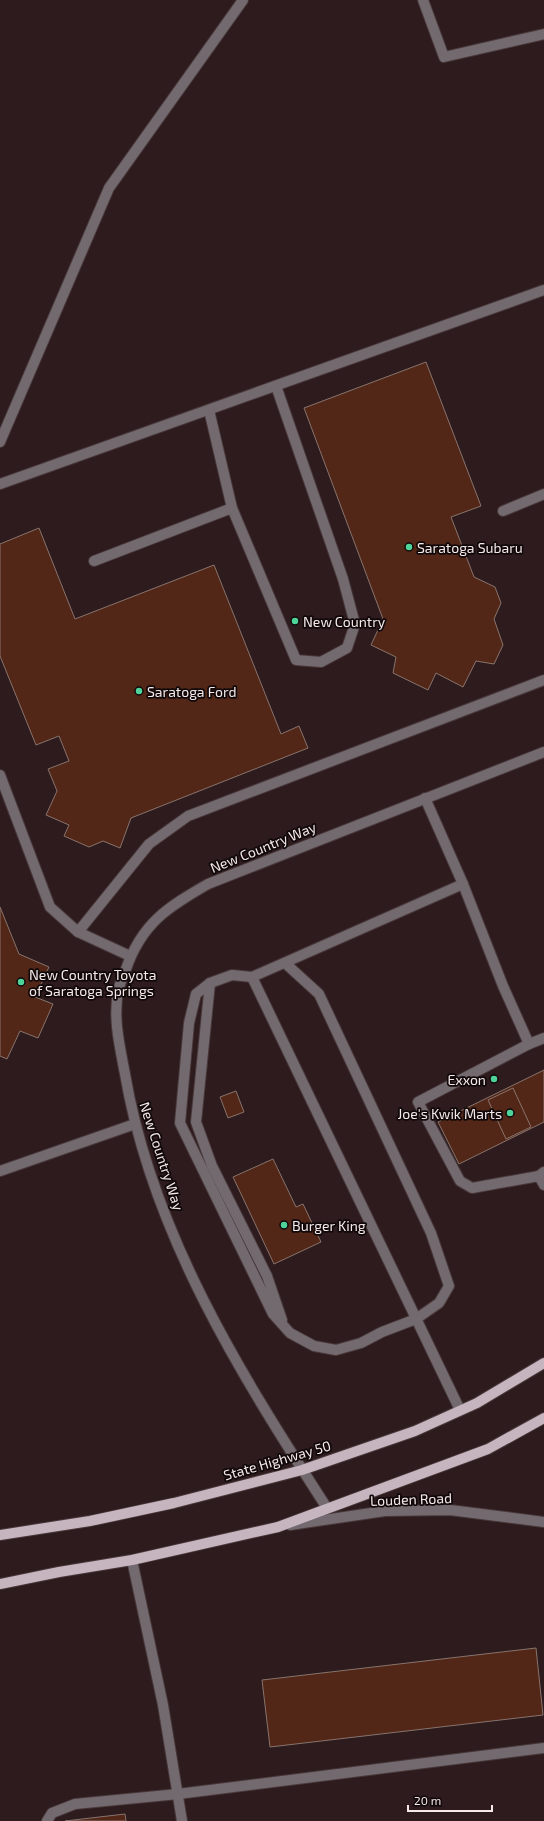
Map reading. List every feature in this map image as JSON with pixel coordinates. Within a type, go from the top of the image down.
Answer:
[{"type":"main road","name":"State Highway 50","points":[[0,1535],[90,1521],[174,1503],[302,1470],[415,1431],[477,1403],[544,1363]]},
{"type":"main road","points":[[0,1584],[59,1572],[132,1560],[278,1527],[488,1449],[544,1418]]},
{"type":"street","points":[[0,442],[109,188],[243,0]]},
{"type":"street","points":[[423,0],[444,57],[544,34]]},
{"type":"street","points":[[0,484],[544,290]]},
{"type":"street","points":[[209,410],[232,508],[296,660],[321,662],[346,648],[355,624],[343,579],[276,386]]},
{"type":"street","points":[[503,510],[544,494]]},
{"type":"street","points":[[94,561],[232,508]]},
{"type":"street","points":[[78,932],[149,844],[188,816],[544,680]]},
{"type":"street","name":"New Country Way","points":[[327,1508],[302,1470],[214,1323],[171,1229],[146,1160],[130,1108],[116,1026],[118,992],[130,956],[143,934],[171,905],[208,884],[544,752]]},
{"type":"street","points":[[0,775],[50,907],[78,932],[130,956]]},
{"type":"street","points":[[425,798],[462,884],[503,986],[529,1044]]},
{"type":"street","points":[[285,963],[319,994],[431,1233],[449,1286],[439,1303],[416,1319],[382,1332],[361,1343],[336,1350],[314,1346],[290,1333],[273,1314],[180,1123],[189,1023],[196,994],[210,983],[232,974],[252,977],[462,884]]},
{"type":"street","points":[[252,977],[460,1410]]},
{"type":"street","points":[[210,983],[196,1122],[212,1166],[267,1276],[285,1328]]},
{"type":"street","points":[[544,1038],[529,1044],[418,1102],[460,1181],[472,1188],[541,1174],[544,1185]]},
{"type":"street","points":[[0,1171],[135,1124]]},
{"type":"street","name":"Louden Road","points":[[278,1527],[385,1511],[414,1510],[450,1510],[544,1522]]},
{"type":"street","points":[[132,1560],[163,1705],[182,1821]]},
{"type":"street","points":[[48,1821],[52,1813],[75,1804],[178,1794],[544,1748]]},
{"type":"building","name":"Saratoga Subaru","points":[[426,362],[481,506],[451,517],[474,577],[495,587],[501,603],[494,619],[503,645],[494,664],[476,661],[463,687],[436,673],[428,690],[393,673],[396,657],[371,645],[383,619],[304,408]]},
{"type":"building","name":"Saratoga Ford","points":[[39,528],[75,619],[214,565],[281,734],[299,726],[308,748],[131,818],[120,848],[103,841],[89,847],[64,836],[69,825],[46,815],[57,791],[48,769],[69,761],[59,736],[36,745],[0,656],[0,544]]},
{"type":"building","name":"New Country Toyota of Saratoga Springs","points":[[0,907],[19,954],[49,967],[35,997],[53,1004],[38,1038],[20,1031],[7,1059],[0,1056]]},
{"type":"building","points":[[544,1070],[544,1122],[459,1164],[438,1122]]},
{"type":"building","name":"Joe's Kwik Marts","points":[[513,1088],[531,1127],[506,1139],[488,1100]]},
{"type":"building","points":[[236,1091],[244,1112],[228,1118],[220,1097]]},
{"type":"building","name":"Burger King","points":[[273,1159],[296,1207],[303,1204],[321,1242],[274,1264],[233,1177]]},
{"type":"building","points":[[536,1648],[543,1715],[270,1747],[262,1680]]},
{"type":"building","points":[[125,1814],[126,1821],[65,1821]]},
{"type":"place","name":"Saratoga Subaru","points":[[409,547]]},
{"type":"place","name":"New Country","points":[[295,621]]},
{"type":"place","name":"Saratoga Ford","points":[[139,691]]},
{"type":"place","name":"New Country Toyota of Saratoga Springs","points":[[21,982]]},
{"type":"place","name":"Exxon","points":[[494,1079]]},
{"type":"place","name":"Joe's Kwik Marts","points":[[510,1113]]},
{"type":"place","name":"Burger King","points":[[284,1225]]}]
